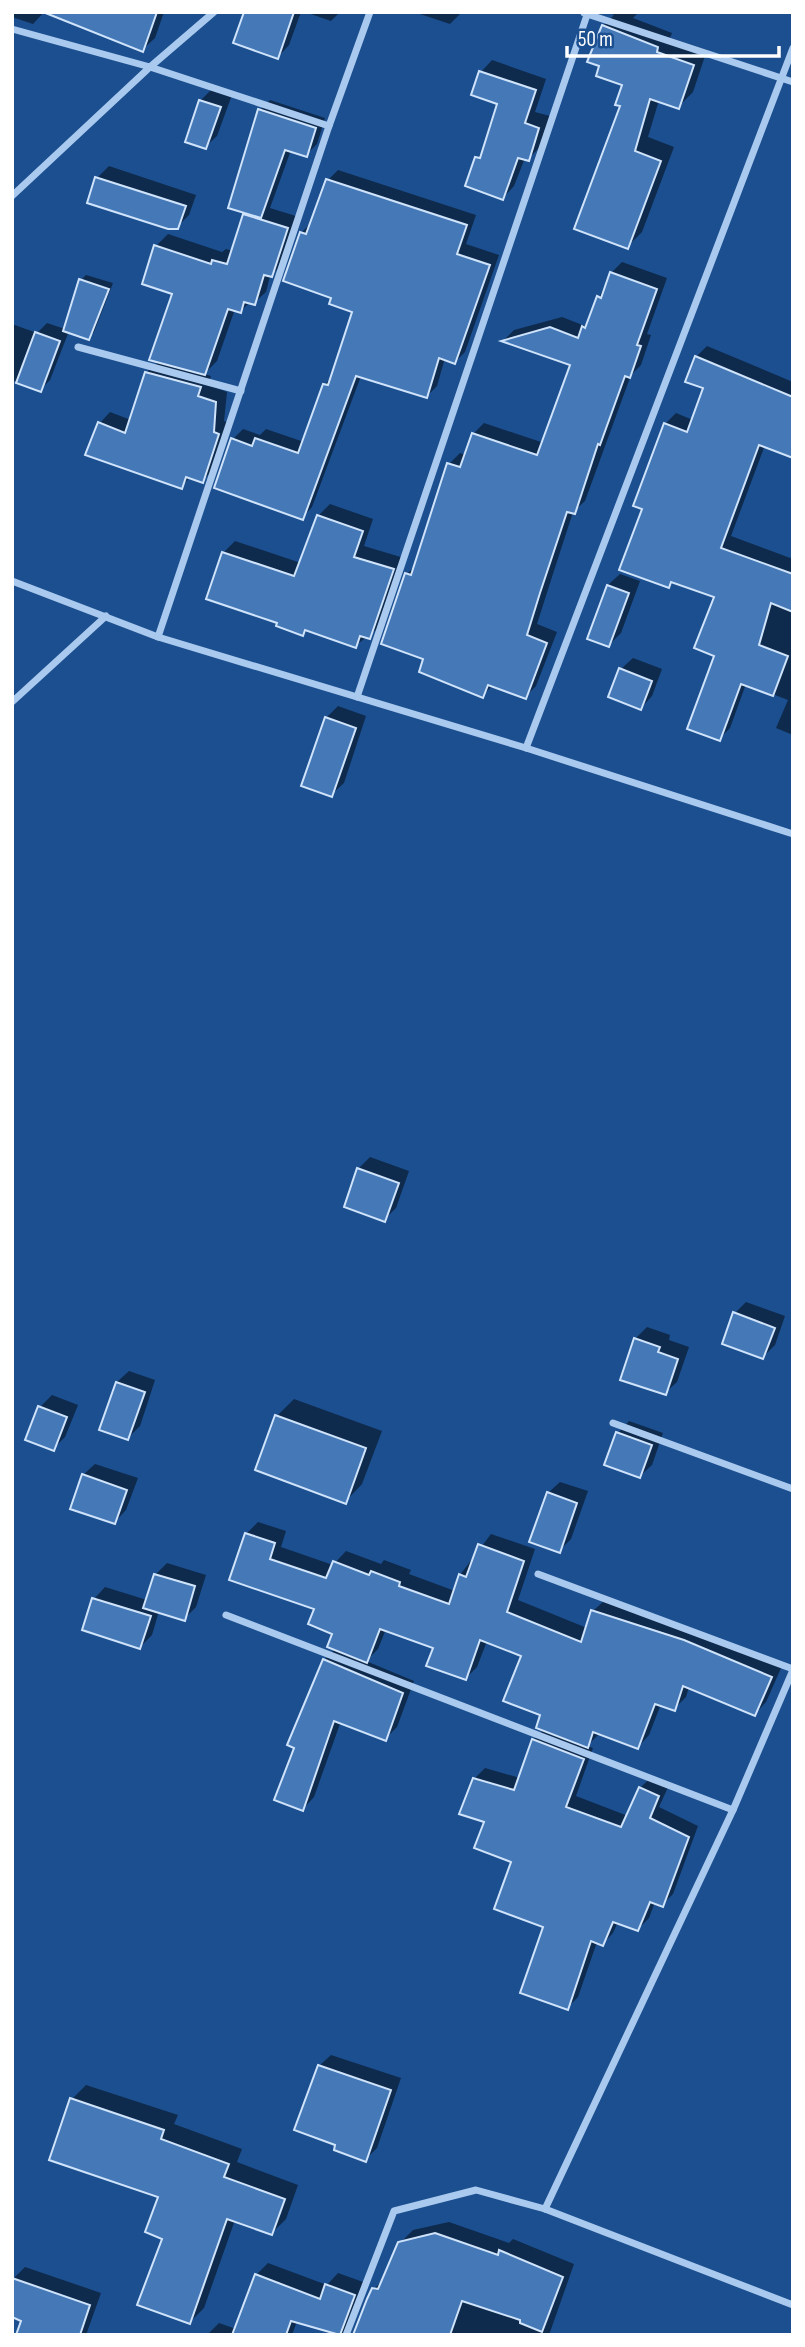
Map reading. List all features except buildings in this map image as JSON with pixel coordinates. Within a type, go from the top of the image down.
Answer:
[{"type":"street","points":[[12,196],[150,67],[214,12]]},
{"type":"street","points":[[159,637],[329,126],[370,12]]},
{"type":"street","points":[[357,697],[586,13],[793,82]]},
{"type":"street","points":[[12,29],[150,67],[329,126]]},
{"type":"street","points":[[526,748],[793,48]]},
{"type":"street","points":[[78,347],[241,391]]},
{"type":"street","points":[[12,581],[159,637],[526,748],[793,834]]},
{"type":"street","points":[[12,702],[106,616]]},
{"type":"street","points":[[613,1423],[793,1489]]},
{"type":"street","points":[[538,1574],[793,1670],[733,1810],[545,2210]]},
{"type":"street","points":[[226,1615],[733,1810]]},
{"type":"street","points":[[346,2335],[394,2211],[476,2190],[545,2210],[793,2305]]}]
